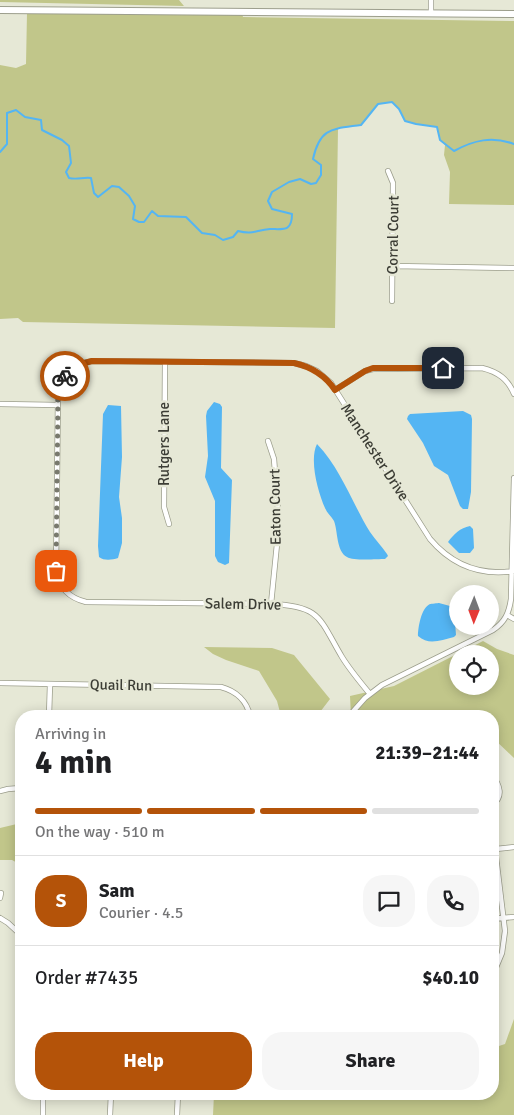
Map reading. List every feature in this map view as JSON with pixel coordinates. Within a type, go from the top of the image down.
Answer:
[{"type":"street","points":[[431,0],[431,13]]},
{"type":"street","points":[[0,10],[514,14]]},
{"type":"street","name":"Corral Court","points":[[388,171],[393,183],[392,301]]},
{"type":"street","points":[[393,266],[514,268]]},
{"type":"street","name":"Manchester Drive","points":[[58,405],[58,392],[62,380],[74,367],[92,361],[294,363],[306,366],[326,378],[335,390],[438,549],[456,562],[470,568],[484,571],[513,572]]},
{"type":"street","name":"Rutgers Lane","points":[[165,362],[164,507],[166,518],[170,524]]},
{"type":"street","points":[[335,390],[373,368],[482,368],[492,370],[502,376],[514,394]]},
{"type":"street","points":[[0,404],[58,405]]},
{"type":"street","name":"Salem Drive","points":[[58,405],[56,571],[61,586],[72,597],[81,601],[95,602],[271,604],[301,607],[317,617],[349,668],[370,694]]},
{"type":"street","name":"Eaton Court","points":[[268,441],[274,459],[278,524],[271,604]]},
{"type":"street","points":[[355,710],[370,694],[391,680],[493,630],[507,615],[512,599],[514,478]]},
{"type":"street","points":[[507,615],[514,619]]},
{"type":"street","name":"Quail Run","points":[[0,684],[213,686],[229,689],[240,696],[248,710]]},
{"type":"street","points":[[49,710],[50,684]]},
{"type":"street","points":[[0,791],[15,788]]},
{"type":"street","points":[[499,849],[514,847]]},
{"type":"street","points":[[499,875],[505,938],[499,960]]},
{"type":"street","points":[[499,918],[514,917]]},
{"type":"street","points":[[0,918],[15,929]]},
{"type":"street","points":[[43,1100],[43,1115]]},
{"type":"street","points":[[110,1115],[111,1100]]},
{"type":"street","points":[[177,1115],[178,1100]]},
{"type":"green space","points":[[0,0],[179,0],[184,6],[0,2]]},
{"type":"green space","points":[[27,13],[242,14],[243,17],[514,21],[514,205],[449,204],[450,172],[444,155],[445,145],[440,140],[437,127],[405,121],[399,109],[392,102],[378,104],[361,125],[338,128],[335,328],[23,322],[18,318],[0,319],[0,65],[16,68],[26,64]]},
{"type":"green space","points":[[483,641],[490,645],[475,645]]},
{"type":"green space","points":[[204,647],[272,648],[294,655],[330,699],[322,710],[279,710],[277,701],[259,671],[213,654]]},
{"type":"green space","points":[[499,650],[514,655],[514,758],[499,744],[499,710],[351,710],[350,696],[394,686],[449,658],[449,695],[499,695]]},
{"type":"green space","points":[[15,824],[15,862],[0,860],[0,828]]},
{"type":"green space","points":[[514,1019],[514,1115],[213,1115],[214,1100],[499,1100],[499,1046],[505,1044]]},
{"type":"water","points":[[214,402],[222,407],[221,468],[232,480],[229,563],[225,565],[218,562],[215,556],[215,501],[205,477],[208,456],[206,416],[207,411]]},
{"type":"water","points":[[108,405],[121,406],[122,457],[119,497],[122,518],[122,543],[118,558],[108,560],[99,557],[98,546],[103,414]]},
{"type":"water","points":[[463,411],[471,415],[472,419],[471,492],[468,509],[463,509],[460,506],[448,475],[434,466],[423,443],[407,419],[410,414]]},
{"type":"water","points":[[317,444],[340,475],[370,532],[387,554],[388,556],[385,559],[350,558],[343,554],[334,521],[325,508],[317,485],[314,458]]},
{"type":"water","points":[[470,526],[473,529],[474,548],[470,553],[459,553],[448,542],[463,528]]},
{"type":"water","points":[[439,603],[449,606],[449,635],[456,635],[454,637],[431,642],[418,636],[424,610],[430,604]]},
{"type":"waterway","points":[[0,152],[7,144],[7,113],[16,110],[25,117],[41,120],[42,130],[62,140],[69,146],[71,163],[66,172],[69,178],[91,178],[94,193],[98,197],[112,186],[119,187],[129,196],[135,206],[133,219],[144,222],[152,211],[158,216],[186,217],[202,233],[215,235],[223,240],[233,237],[238,231],[251,232],[288,227],[292,220],[292,214],[272,209],[268,201],[272,192],[289,182],[300,179],[311,184],[316,183],[321,175],[321,165],[313,159],[324,135],[335,129],[361,125],[378,104],[392,102],[399,109],[405,121],[437,127],[440,140],[454,151],[483,140],[498,140],[514,144]]},
{"type":"way so far","points":[[56,571],[58,396],[59,388],[65,376]]},
{"type":"route","points":[[65,376],[77,365],[92,361],[294,363],[306,366],[317,372],[326,378],[335,390],[373,368],[443,368]]}]
